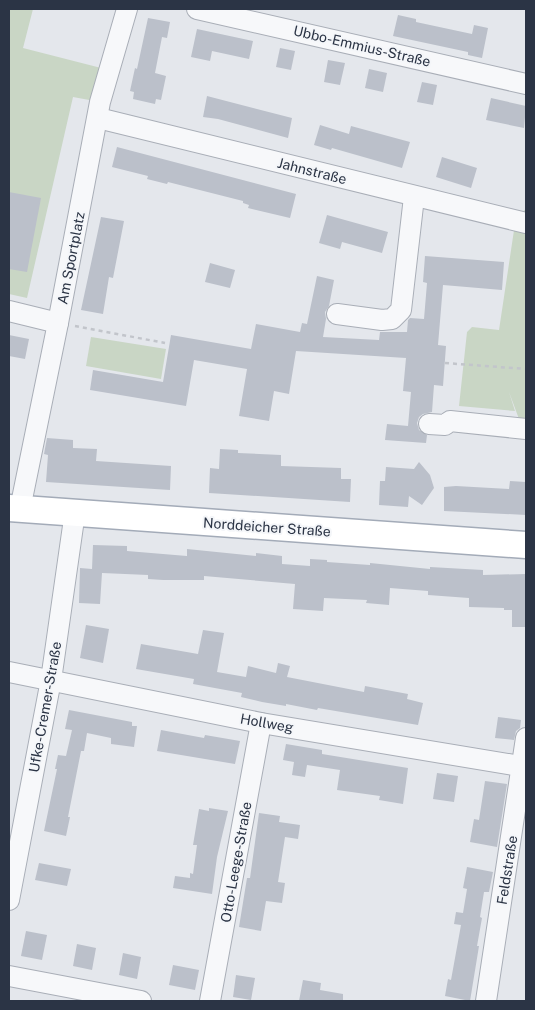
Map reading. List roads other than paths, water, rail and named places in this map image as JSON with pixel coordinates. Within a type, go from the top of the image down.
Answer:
[{"type":"main road","name":"Norddeicher Straße","points":[[14,509],[526,545]]},
{"type":"street","name":"Am Sportplatz","points":[[14,509],[58,323],[100,102],[127,9]]},
{"type":"street","name":"Ubbo-Emmius-Straße","points":[[197,9],[526,84]]},
{"type":"street","name":"Jahnstraße","points":[[98,118],[526,224]]},
{"type":"street","points":[[337,314],[382,320],[392,319],[401,310],[414,197]]},
{"type":"street","points":[[9,311],[58,323]]},
{"type":"street","points":[[429,424],[445,425],[450,421],[526,429]]},
{"type":"street","name":"Ufke-Cremer-Straße","points":[[9,900],[51,680],[75,512]]},
{"type":"street","name":"Hollweg","points":[[9,672],[261,723],[524,767]]},
{"type":"street","name":"Otto-Leege-Straße","points":[[210,1001],[261,723]]},
{"type":"street","name":"Feldstraße","points":[[486,1001],[524,767],[526,738]]},
{"type":"street","points":[[9,976],[141,1001]]}]
